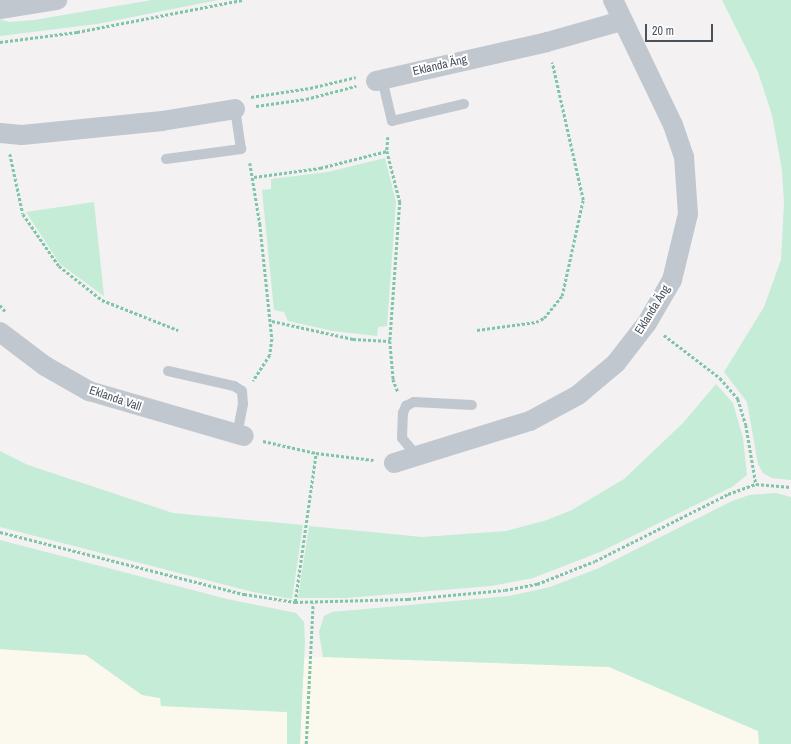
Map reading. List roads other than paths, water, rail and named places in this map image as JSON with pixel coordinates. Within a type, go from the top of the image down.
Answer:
[{"type":"street","points":[[0,9],[57,0]]},
{"type":"street","name":"Eklanda Äng","points":[[394,463],[476,440],[551,412],[597,382],[647,323],[672,280],[680,258],[688,214],[688,176],[673,125],[621,21],[614,0]]},
{"type":"street","name":"Eklanda Äng","points":[[379,80],[547,42],[621,21]]},
{"type":"street","points":[[4,134],[22,135],[162,121],[235,109]]},
{"type":"street","name":"Eklanda Vall","points":[[0,332],[45,366],[88,391],[240,435]]},
{"type":"lane","points":[[379,80],[392,121],[464,104]]},
{"type":"lane","points":[[166,159],[241,149],[235,109]]},
{"type":"lane","points":[[168,371],[234,386],[242,391],[243,404],[240,435]]},
{"type":"lane","points":[[418,456],[402,438],[403,413],[406,406],[414,402],[472,405]]}]
